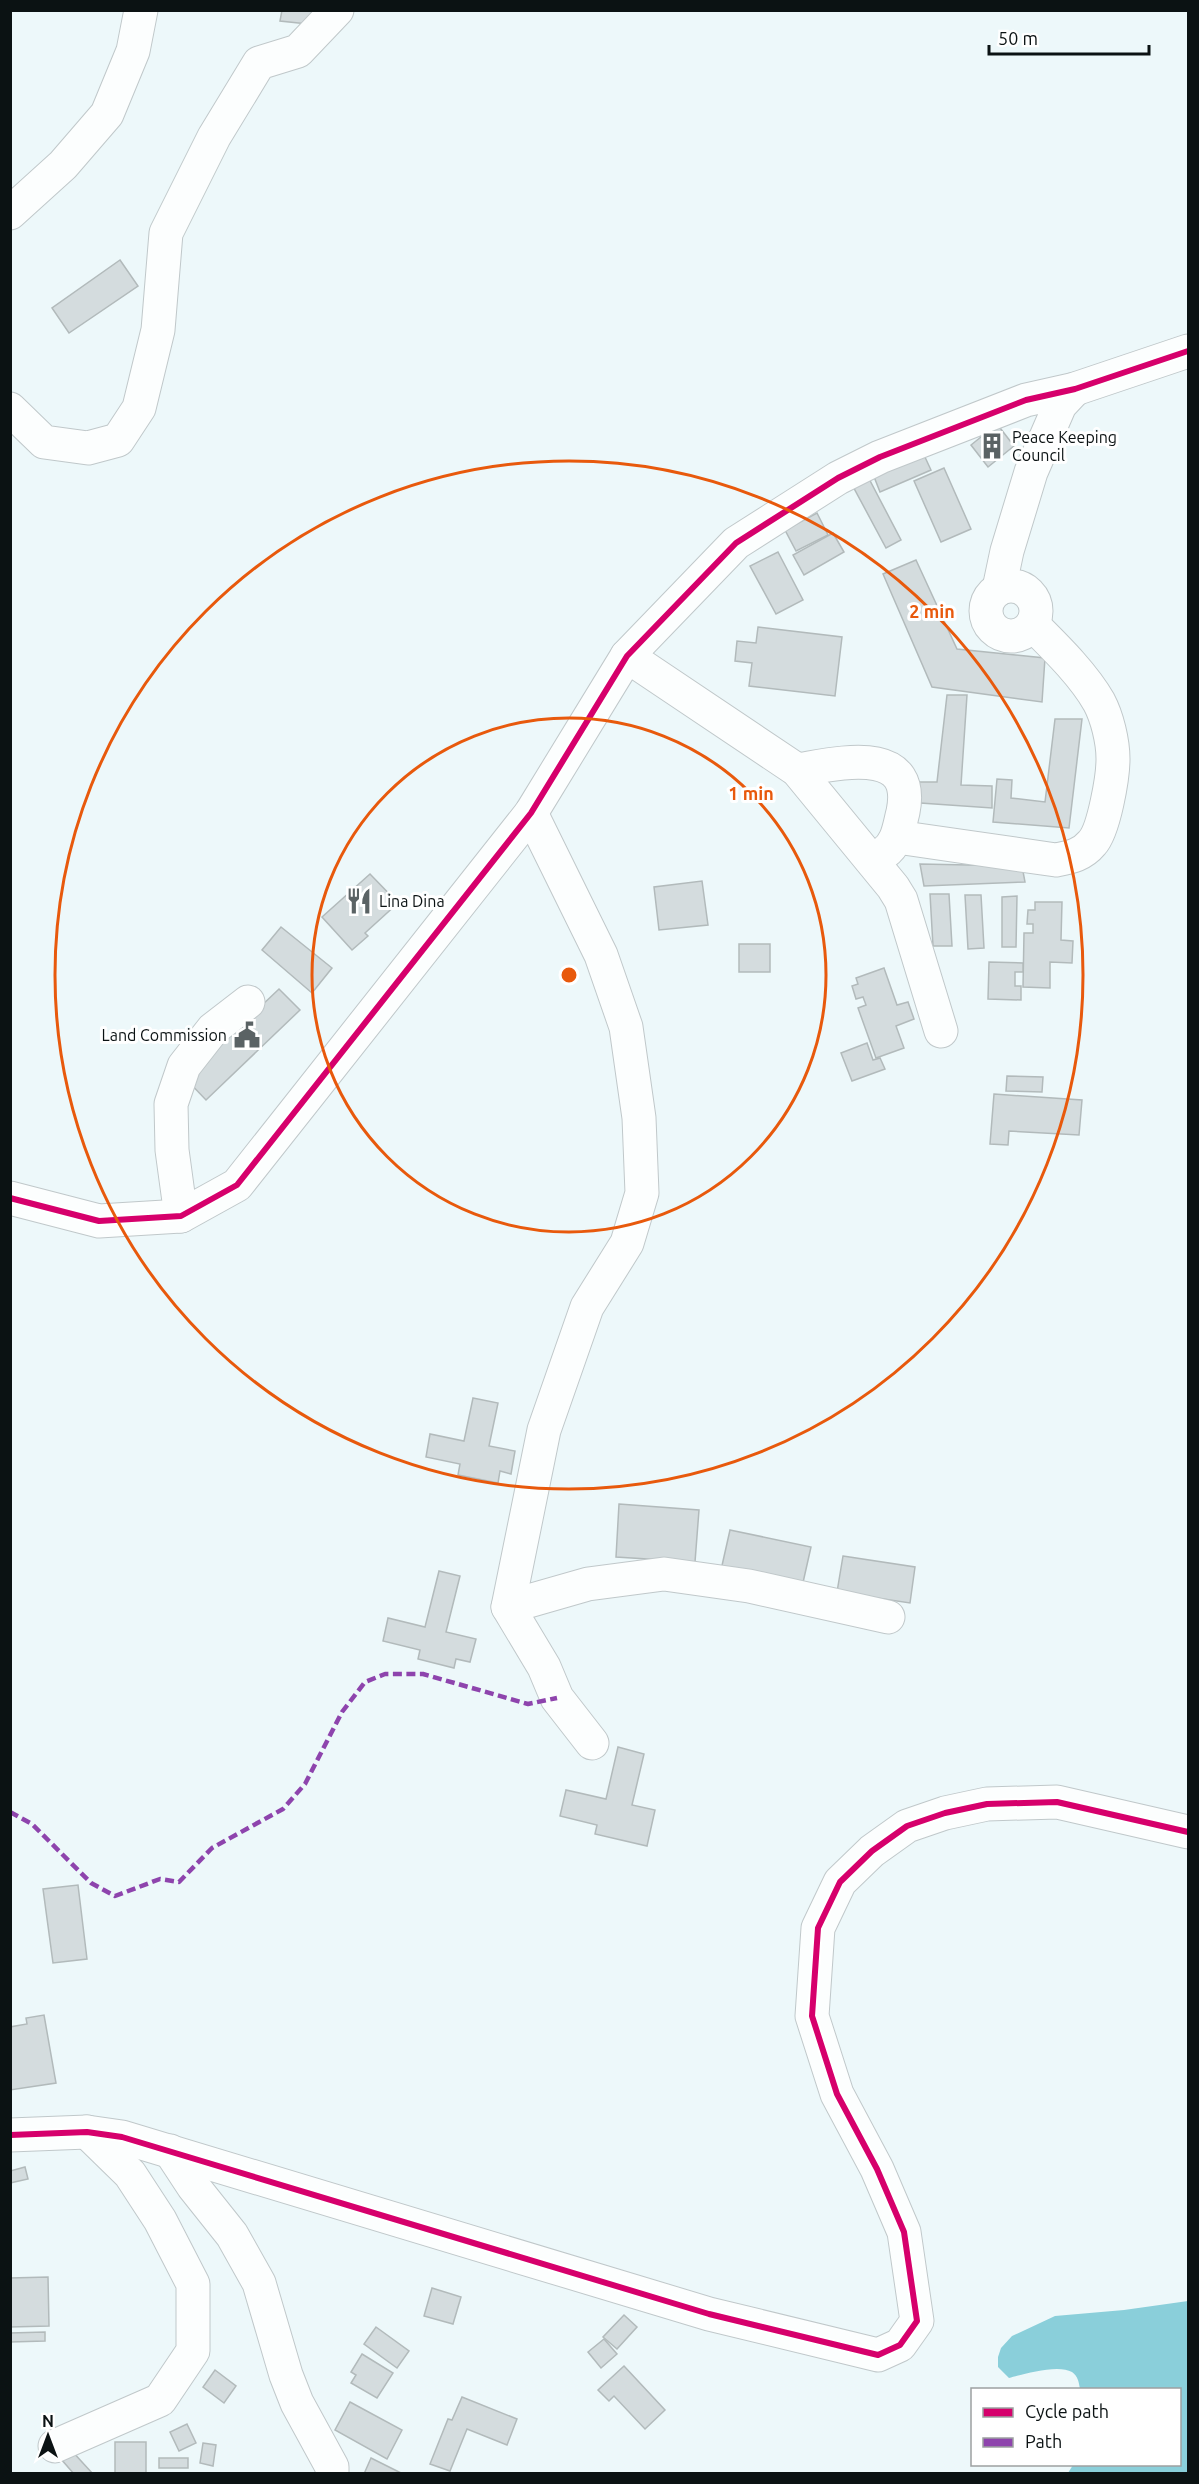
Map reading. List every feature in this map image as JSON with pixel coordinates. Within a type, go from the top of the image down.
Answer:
[{"type":"street","points":[[10,213],[63,165],[107,114],[134,51],[141,10]]},
{"type":"street","points":[[10,409],[44,442],[88,448],[118,440],[140,408],[158,330],[166,233],[214,137],[260,63],[298,51],[337,10]]},
{"type":"street","points":[[10,1198],[99,1221],[181,1216],[237,1185],[531,813],[627,656],[736,543],[838,478],[880,457],[1026,400],[1075,388],[1188,351]]},
{"type":"street","points":[[897,837],[1056,860],[1079,855],[1093,842],[1102,828],[1113,760],[1109,730],[1099,702],[1063,656],[1033,625],[1023,634],[1010,637],[998,633],[989,623],[986,611],[990,598],[999,589],[1007,551],[1031,472],[1060,405],[1075,388]]},
{"type":"street","points":[[627,656],[797,770],[893,887],[901,900],[941,1031]]},
{"type":"street","points":[[797,770],[868,761],[883,765],[896,773],[905,794],[897,837],[890,849],[870,861]]},
{"type":"street","points":[[531,813],[601,955],[626,1027],[639,1118],[642,1193],[627,1243],[587,1307],[544,1430],[508,1607],[544,1667],[557,1698],[592,1743]]},
{"type":"street","points":[[181,1216],[172,1150],[171,1104],[184,1066],[213,1029],[248,1002]]},
{"type":"street","points":[[508,1607],[588,1584],[664,1574],[749,1586],[888,1617]]},
{"type":"street","points":[[10,2134],[87,2132],[122,2137],[709,2314],[878,2355],[900,2345],[917,2321],[904,2232],[877,2169],[837,2094],[812,2016],[818,1928],[840,1882],[872,1851],[907,1826],[945,1813],[987,1804],[1057,1802],[1188,1832]]},
{"type":"street","points":[[56,2446],[160,2400],[193,2351],[193,2284],[160,2220],[130,2174],[87,2132]]},
{"type":"street","points":[[170,2151],[193,2186],[232,2235],[260,2283],[286,2375],[297,2403],[332,2467],[332,2474]]},
{"type":"water","points":[[1188,2301],[1188,2473],[1068,2473],[1072,2466],[1181,2466],[1181,2388],[1080,2388],[1074,2374],[1066,2370],[1041,2370],[1009,2378],[998,2367],[1001,2348],[1012,2336],[1055,2316]]},
{"type":"building","points":[[282,10],[318,10],[317,25],[280,21]]},
{"type":"building","points":[[120,260],[138,286],[69,333],[52,308]]},
{"type":"building","name":"Peace Keeping Council","points":[[997,424],[1014,446],[988,467],[971,445]]},
{"type":"building","points":[[924,455],[931,470],[880,492],[871,469]]},
{"type":"building","points":[[944,468],[971,529],[941,542],[914,481]]},
{"type":"building","points":[[865,471],[901,540],[886,548],[849,479]]},
{"type":"building","points":[[817,513],[828,535],[796,551],[785,530]]},
{"type":"building","points":[[833,533],[844,552],[804,575],[793,555]]},
{"type":"building","points":[[778,552],[803,600],[776,614],[750,566]]},
{"type":"building","points":[[916,560],[957,649],[1045,658],[1042,702],[932,687],[883,574]]},
{"type":"building","points":[[758,627],[842,637],[835,696],[749,686],[752,663],[735,661],[737,641],[756,643]]},
{"type":"building","points":[[947,695],[967,695],[961,785],[992,786],[992,808],[906,802],[906,782],[937,782]]},
{"type":"building","points":[[1055,719],[1082,719],[1069,828],[993,822],[997,779],[1012,780],[1011,798],[1045,802]]},
{"type":"building","points":[[920,864],[1022,866],[1025,882],[924,886]]},
{"type":"building","points":[[370,874],[398,903],[365,933],[368,936],[352,950],[322,917]]},
{"type":"building","points":[[702,881],[708,925],[659,930],[654,887]]},
{"type":"building","points":[[930,894],[949,894],[952,946],[933,946]]},
{"type":"building","points":[[965,895],[981,895],[984,948],[968,949]]},
{"type":"building","points":[[1017,896],[1016,947],[1002,947],[1002,897]]},
{"type":"building","points":[[1035,902],[1062,902],[1061,940],[1073,941],[1072,963],[1050,962],[1050,988],[1023,987],[1024,933],[1033,933],[1033,924],[1027,924],[1028,910],[1035,910]]},
{"type":"building","points":[[281,927],[332,968],[312,993],[262,950]]},
{"type":"building","points":[[739,944],[770,944],[770,972],[739,972]]},
{"type":"building","points":[[989,962],[1023,963],[1023,972],[1015,972],[1015,986],[1021,986],[1021,1000],[988,999]]},
{"type":"building","points":[[884,968],[897,1005],[908,1002],[914,1019],[896,1026],[904,1048],[876,1058],[858,1008],[866,1005],[863,997],[856,999],[852,986],[858,984],[856,978]]},
{"type":"building","points":[[279,989],[300,1010],[206,1100],[185,1078]]},
{"type":"building","points":[[867,1043],[873,1060],[880,1058],[885,1069],[852,1081],[841,1053]]},
{"type":"building","points":[[1007,1076],[1043,1077],[1042,1092],[1006,1091]]},
{"type":"building","points":[[994,1094],[1082,1100],[1079,1135],[1009,1131],[1008,1145],[990,1144]]},
{"type":"building","points":[[473,1398],[498,1403],[489,1446],[515,1451],[511,1474],[500,1471],[498,1483],[458,1475],[460,1464],[426,1457],[430,1434],[464,1441]]},
{"type":"building","points":[[619,1504],[699,1510],[695,1562],[616,1557]]},
{"type":"building","points":[[730,1530],[811,1547],[802,1587],[721,1570]]},
{"type":"building","points":[[843,1556],[915,1567],[910,1603],[837,1592]]},
{"type":"building","points":[[439,1571],[460,1576],[446,1632],[476,1639],[470,1662],[456,1659],[454,1668],[418,1659],[420,1650],[383,1641],[388,1618],[425,1627]]},
{"type":"building","points":[[618,1747],[644,1754],[632,1805],[655,1810],[647,1846],[595,1834],[597,1825],[560,1816],[566,1790],[606,1799]]},
{"type":"building","points":[[78,1885],[87,1959],[53,1963],[43,1889]]},
{"type":"building","points":[[44,2015],[56,2083],[10,2090],[10,2027],[27,2024],[26,2018]]},
{"type":"building","points":[[25,2167],[28,2179],[10,2183],[10,2171]]},
{"type":"building","points":[[48,2277],[49,2326],[10,2327],[10,2278]]},
{"type":"building","points":[[432,2288],[461,2297],[453,2324],[424,2316]]},
{"type":"building","points":[[624,2315],[637,2327],[617,2349],[603,2337]]},
{"type":"building","points":[[376,2327],[409,2351],[397,2368],[364,2344]]},
{"type":"building","points":[[45,2332],[45,2341],[10,2342],[10,2333]]},
{"type":"building","points":[[604,2339],[617,2354],[601,2368],[588,2352]]},
{"type":"building","points":[[362,2354],[393,2373],[377,2398],[351,2383],[356,2375],[351,2372]]},
{"type":"building","points":[[624,2366],[665,2410],[645,2429],[614,2396],[609,2401],[598,2390]]},
{"type":"building","points":[[215,2370],[236,2386],[224,2403],[203,2387]]},
{"type":"building","points":[[462,2397],[517,2419],[507,2445],[467,2429],[450,2471],[430,2464],[448,2419],[452,2420]]},
{"type":"building","points":[[350,2402],[402,2430],[387,2459],[335,2430]]},
{"type":"building","points":[[187,2424],[196,2443],[179,2451],[170,2432]]},
{"type":"building","points":[[115,2442],[146,2442],[146,2474],[115,2474]]},
{"type":"building","points":[[203,2443],[216,2445],[213,2466],[200,2463]]},
{"type":"building","points":[[71,2450],[93,2474],[74,2474],[61,2459]]},
{"type":"building","points":[[159,2458],[188,2458],[188,2468],[159,2468]]},
{"type":"building","points":[[371,2458],[403,2474],[364,2474]]},
{"type":"marked path","points":[[10,1812],[32,1824],[91,1883],[115,1896],[160,1879],[179,1882],[212,1848],[283,1809],[305,1784],[342,1712],[365,1682],[385,1674],[423,1674],[528,1704],[557,1698]]},
{"type":"cycle path","points":[[10,1198],[99,1221],[181,1216],[237,1185],[531,813],[627,656],[736,543],[838,478],[880,457],[1026,400],[1075,389],[1188,351]]},
{"type":"cycle path","points":[[10,2135],[87,2132],[122,2137],[709,2314],[878,2355],[900,2345],[917,2321],[904,2232],[877,2169],[837,2094],[812,2016],[818,1928],[840,1882],[872,1851],[907,1826],[945,1813],[987,1804],[1057,1802],[1188,1832]]},
{"type":"place","name":"Peace Keeping Council","points":[[992,446]]},
{"type":"place","name":"Lina Dina","points":[[359,901]]},
{"type":"place","name":"Land Commission","points":[[247,1035]]}]
